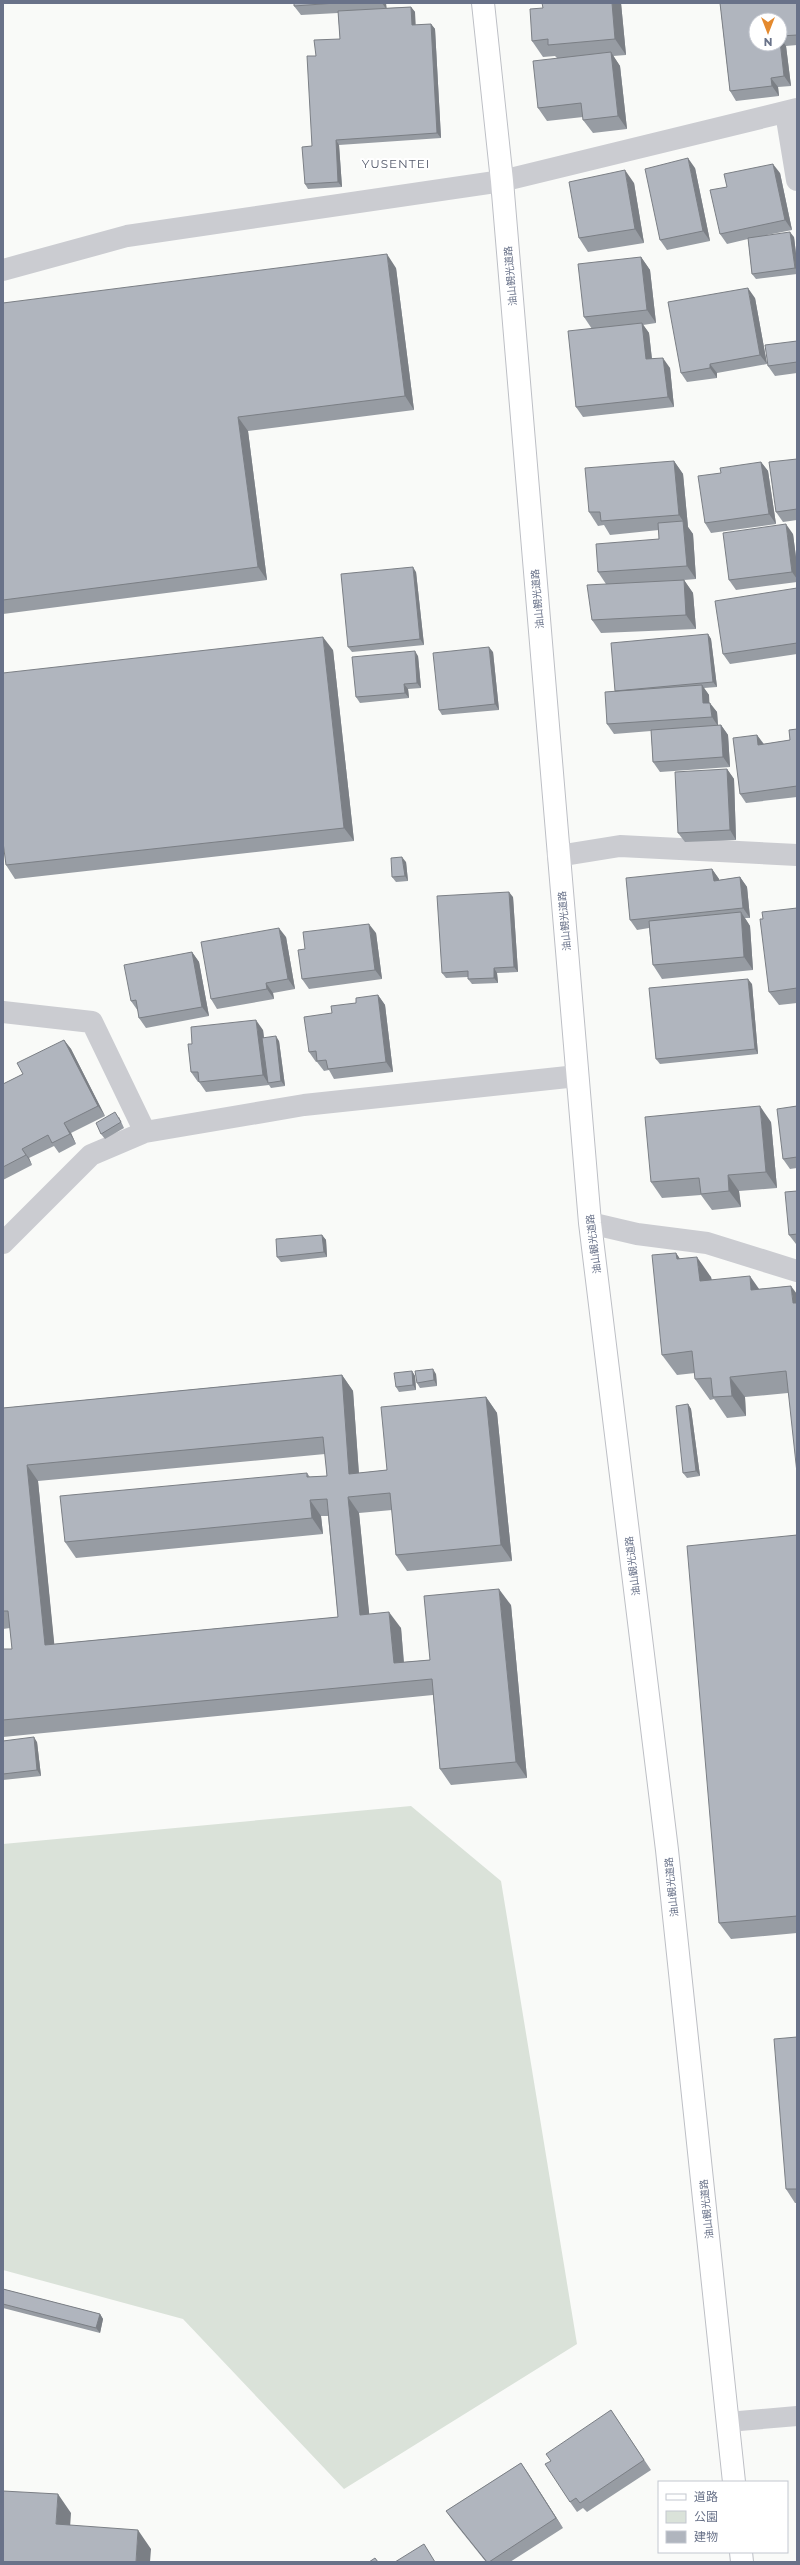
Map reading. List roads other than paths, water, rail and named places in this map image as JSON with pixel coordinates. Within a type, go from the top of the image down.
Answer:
[{"type":"street","name":"油山観光道路","points":[[483,3],[502,181],[590,1223],[667,1850],[734,2481]]},
{"type":"street","points":[[3,270],[127,236],[502,181],[792,111],[797,180]]},
{"type":"street","points":[[558,856],[620,846],[797,855]]},
{"type":"street","points":[[3,1012],[92,1022],[145,1132]]},
{"type":"street","points":[[3,1243],[91,1155],[145,1132],[304,1105],[577,1076]]},
{"type":"street","points":[[590,1223],[637,1234],[707,1243],[797,1271]]},
{"type":"lane","points":[[728,2422],[797,2416]]},
{"type":"district","name":"YUSENTEI","points":[[396,164]]}]
